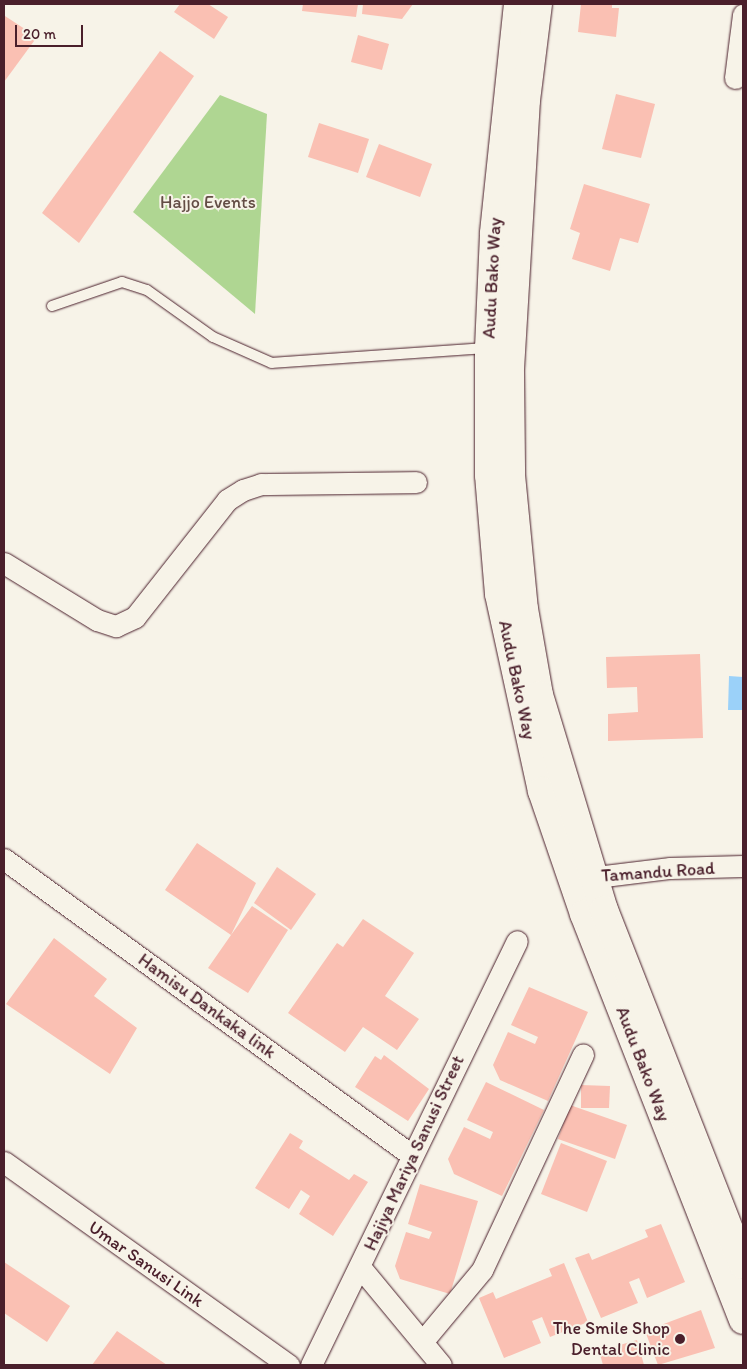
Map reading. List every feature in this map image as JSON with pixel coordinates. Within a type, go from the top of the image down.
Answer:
[{"type":"main road","name":"Audu Bako Way","points":[[518,4],[494,234],[489,348],[489,475],[499,594],[542,791],[583,879],[743,1264]]},
{"type":"main road","name":"Audu Bako Way","points":[[538,4],[516,237],[510,372],[512,475],[524,608],[539,695],[583,879],[743,1320]]},
{"type":"street","points":[[735,78],[743,15]]},
{"type":"street","points":[[5,565],[97,620],[116,626],[134,617],[227,500],[244,490],[261,484],[416,482]]},
{"type":"street","name":"Hamisu Dankaka link","points":[[4,859],[410,1154]]},
{"type":"street","name":"Tamandu Road","points":[[583,879],[670,868],[743,866]]},
{"type":"street","name":"Hajiya Mariya Sanusi Street","points":[[311,1365],[360,1267],[410,1154],[517,941]]},
{"type":"street","points":[[422,1342],[482,1270],[583,1054]]},
{"type":"street","name":"Umar Sanusi Link","points":[[4,1162],[289,1365]]},
{"type":"street","points":[[360,1267],[441,1365]]},
{"type":"lane","points":[[52,306],[122,282],[147,290],[213,337],[272,363],[489,348]]},
{"type":"green space","name":"Hajjo Events","points":[[220,95],[267,114],[255,314],[133,212]]},
{"type":"water","points":[[729,676],[743,677],[743,710],[728,710]]},
{"type":"building","points":[[180,4],[208,4],[228,17],[214,39],[174,12]]},
{"type":"building","points":[[303,4],[358,4],[356,17],[302,11]]},
{"type":"building","points":[[363,4],[413,4],[402,19],[362,14]]},
{"type":"building","points":[[581,4],[612,4],[612,8],[619,8],[616,37],[578,32]]},
{"type":"building","points":[[5,16],[37,37],[4,82],[4,18]]},
{"type":"building","points":[[358,35],[389,44],[382,70],[351,62]]},
{"type":"building","points":[[160,51],[194,76],[79,243],[42,213]]},
{"type":"building","points":[[616,94],[655,104],[641,158],[602,149]]},
{"type":"building","points":[[319,123],[369,139],[358,173],[308,157]]},
{"type":"building","points":[[379,144],[432,164],[420,197],[366,177]]},
{"type":"building","points":[[584,184],[650,204],[638,243],[620,238],[610,271],[572,259],[580,233],[570,229]]},
{"type":"building","points":[[700,654],[703,738],[608,741],[608,714],[638,712],[637,687],[607,688],[606,657]]},
{"type":"building","points":[[197,843],[256,883],[231,935],[165,890]]},
{"type":"building","points":[[277,867],[316,894],[291,930],[254,903]]},
{"type":"building","points":[[252,906],[288,930],[248,993],[208,968]]},
{"type":"building","points":[[363,919],[414,953],[385,996],[419,1019],[397,1050],[363,1027],[345,1052],[288,1013],[337,943],[343,947]]},
{"type":"building","points":[[54,938],[107,979],[94,996],[137,1028],[110,1074],[6,1004]]},
{"type":"building","points":[[529,987],[588,1012],[548,1101],[500,1080],[493,1065],[508,1032],[535,1044],[538,1037],[511,1025]]},
{"type":"building","points":[[384,1055],[429,1089],[408,1121],[355,1087],[375,1056],[381,1060]]},
{"type":"building","points":[[486,1082],[544,1110],[502,1196],[454,1174],[448,1159],[464,1127],[490,1139],[493,1132],[467,1120]]},
{"type":"building","points":[[581,1085],[610,1086],[609,1108],[581,1108]]},
{"type":"building","points":[[570,1105],[627,1125],[615,1159],[558,1139]]},
{"type":"building","points":[[290,1133],[303,1141],[299,1148],[349,1180],[354,1174],[368,1182],[333,1236],[299,1214],[310,1196],[301,1190],[289,1209],[255,1188]]},
{"type":"building","points":[[561,1143],[607,1161],[587,1212],[541,1194]]},
{"type":"building","points":[[420,1184],[478,1201],[450,1294],[400,1279],[395,1266],[406,1232],[429,1239],[432,1232],[408,1224]]},
{"type":"building","points":[[661,1224],[685,1282],[647,1298],[639,1278],[629,1282],[638,1303],[601,1318],[575,1258],[589,1253],[592,1260],[648,1237],[645,1230]]},
{"type":"building","points":[[4,1262],[70,1306],[47,1342],[4,1313]]},
{"type":"building","points":[[564,1263],[588,1322],[550,1337],[542,1317],[532,1321],[541,1343],[504,1358],[479,1298],[493,1292],[496,1299],[552,1276],[549,1269]]},
{"type":"building","name":"The Smile Shop Dental Clinic","points":[[701,1310],[715,1348],[658,1365],[645,1331]]},
{"type":"building","points":[[117,1331],[167,1365],[92,1365]]},
{"type":"building","points":[[637,1340],[644,1365],[603,1365],[599,1351]]},
{"type":"place","name":"The Smile Shop Dental Clinic","points":[[680,1339]]}]
